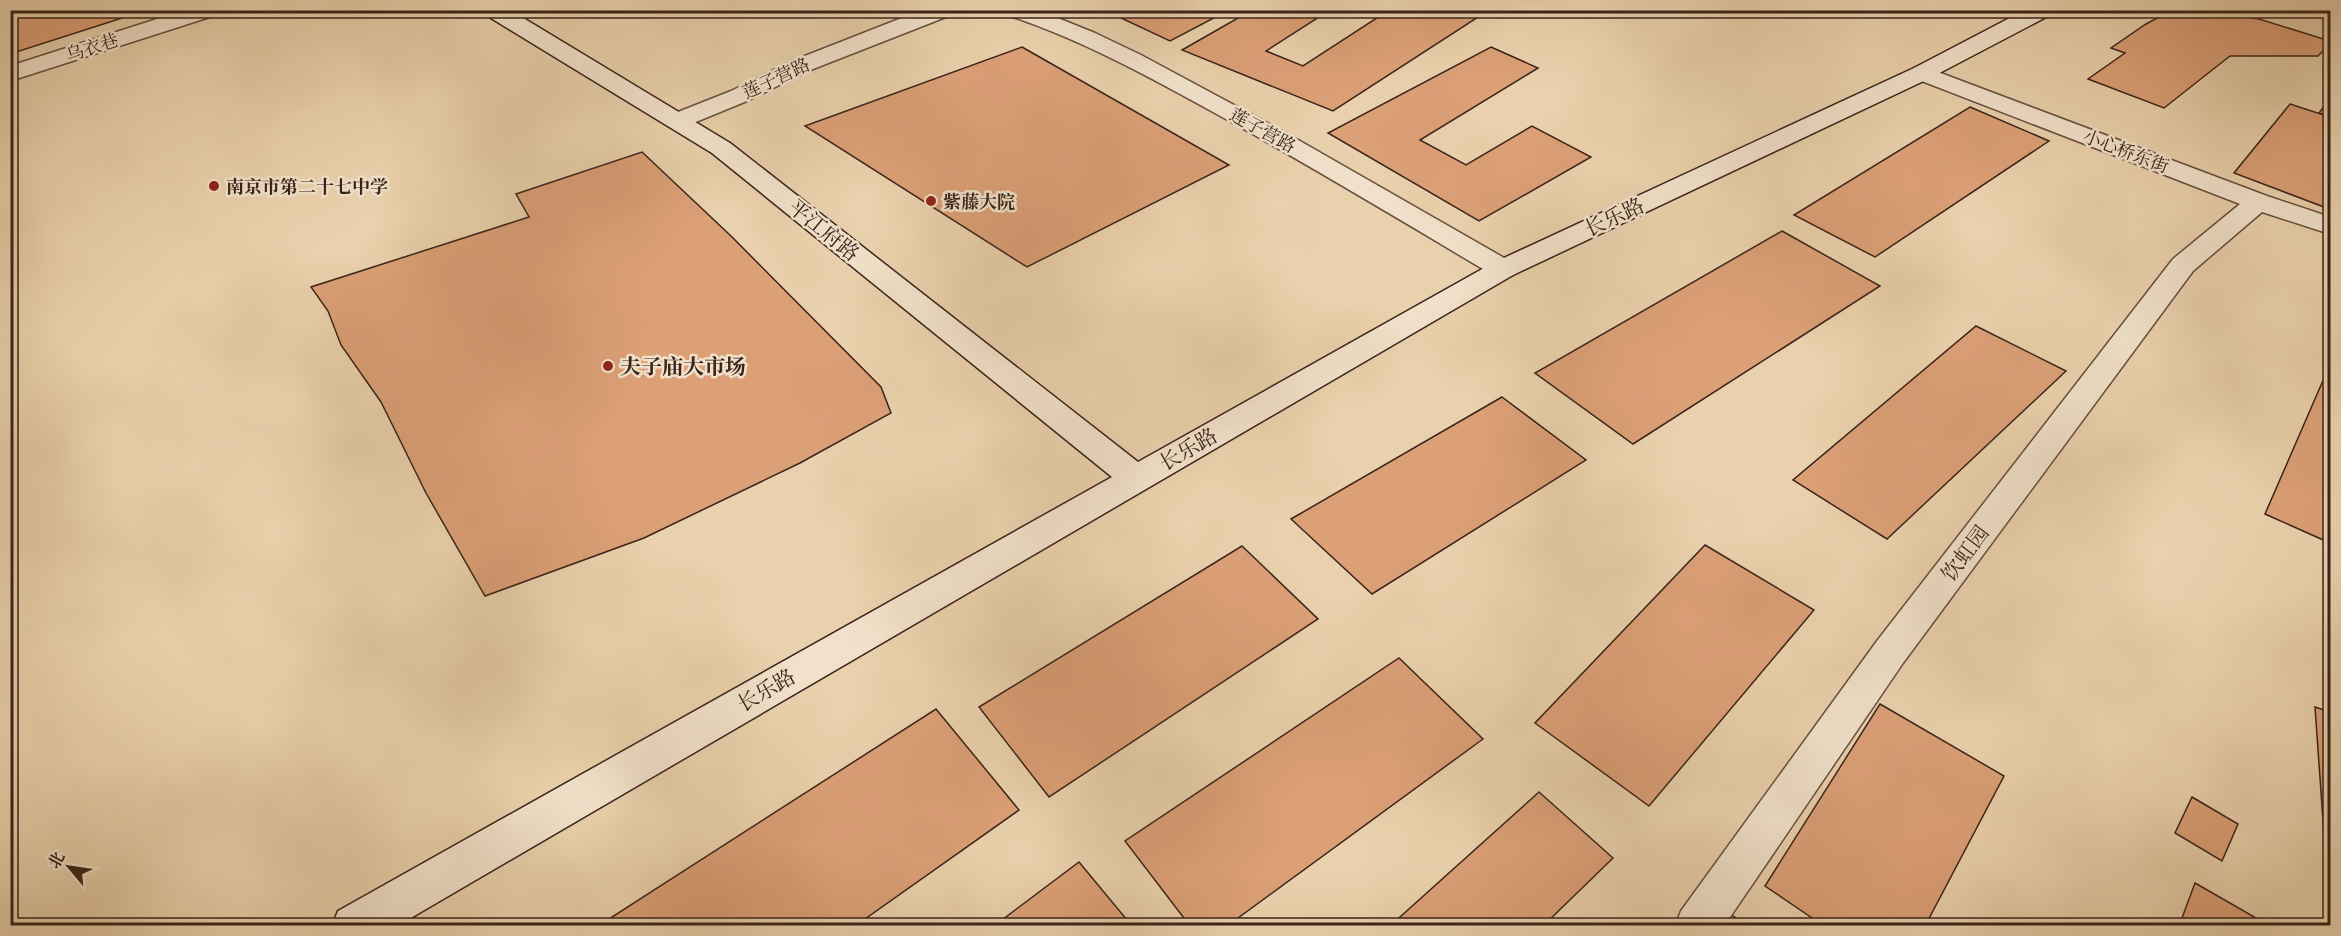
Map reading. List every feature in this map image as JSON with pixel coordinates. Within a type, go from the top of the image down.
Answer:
[{"type":"street","name":"乌衣巷","points":[[10,74],[208,10]]},
{"type":"street","name":"平江府路","points":[[494,10],[721,148],[1136,478]]},
{"type":"street","name":"莲子营路","points":[[677,121],[739,96],[800,66],[943,10]]},
{"type":"street","name":"莲子营路","points":[[1015,10],[1063,28],[1178,83],[1503,269]]},
{"type":"street","name":"长乐路","points":[[354,926],[1503,269],[1922,73],[2042,10]]},
{"type":"street","name":"小心桥东街","points":[[1922,73],[2258,202],[2331,226]]},
{"type":"street","name":"饮虹园","points":[[1698,926],[1890,652],[2183,265],[2258,202]]},
{"type":"building","points":[[10,10],[147,10],[10,54]]},
{"type":"building","points":[[1104,10],[1229,10],[1170,41]]},
{"type":"building","points":[[1252,10],[1330,10],[1266,51],[1303,66],[1389,10],[1489,10],[1333,111],[1182,50]]},
{"type":"building","points":[[2214,12],[2259,19],[2330,41],[2330,44],[2318,56],[2230,56],[2164,108],[2088,79],[2125,53],[2111,48],[2159,17]]},
{"type":"building","points":[[1022,47],[1229,165],[1027,267],[805,126]]},
{"type":"building","points":[[1491,47],[1538,68],[1420,140],[1466,165],[1532,126],[1591,157],[1479,221],[1328,133]]},
{"type":"building","points":[[2330,98],[2330,117],[2319,113]]},
{"type":"building","points":[[2290,104],[2330,117],[2330,197],[2324,207],[2234,173]]},
{"type":"building","points":[[1970,107],[2049,141],[1875,257],[1794,215]]},
{"type":"building","name":"夫子庙大市场","points":[[642,152],[731,236],[881,387],[891,413],[800,463],[644,538],[485,596],[426,493],[381,402],[341,345],[328,311],[311,287],[529,217],[516,194]]},
{"type":"building","points":[[1782,231],[1880,286],[1633,444],[1535,373]]},
{"type":"building","points":[[1976,326],[2066,371],[1887,539],[1793,480]]},
{"type":"building","points":[[2328,369],[2330,370],[2330,543],[2265,514]]},
{"type":"building","points":[[1502,397],[1586,460],[1372,594],[1291,519]]},
{"type":"building","points":[[1705,545],[1814,610],[1649,806],[1535,723]]},
{"type":"building","points":[[1242,546],[1318,619],[1049,797],[979,707]]},
{"type":"building","points":[[1399,658],[1483,739],[1227,926],[1190,926],[1125,841]]},
{"type":"building","points":[[1880,704],[2004,776],[1925,926],[1824,926],[1765,886]]},
{"type":"building","points":[[2315,707],[2330,712],[2330,851],[2325,849]]},
{"type":"building","points":[[936,709],[1019,810],[855,926],[598,926]]},
{"type":"building","points":[[1539,792],[1613,858],[1543,926],[1390,926]]},
{"type":"building","points":[[2192,797],[2238,824],[2222,861],[2175,833]]},
{"type":"building","points":[[1079,862],[1132,926],[994,926]]},
{"type":"building","points":[[2195,883],[2270,926],[2179,926]]},
{"type":"building","points":[[1728,912],[1747,926],[1720,926]]},
{"type":"place","name":"南京市第二十七中学","points":[[214,186]]},
{"type":"place","name":"紫藤大院","points":[[931,201]]},
{"type":"place","name":"夫子庙大市场","points":[[608,366]]}]
